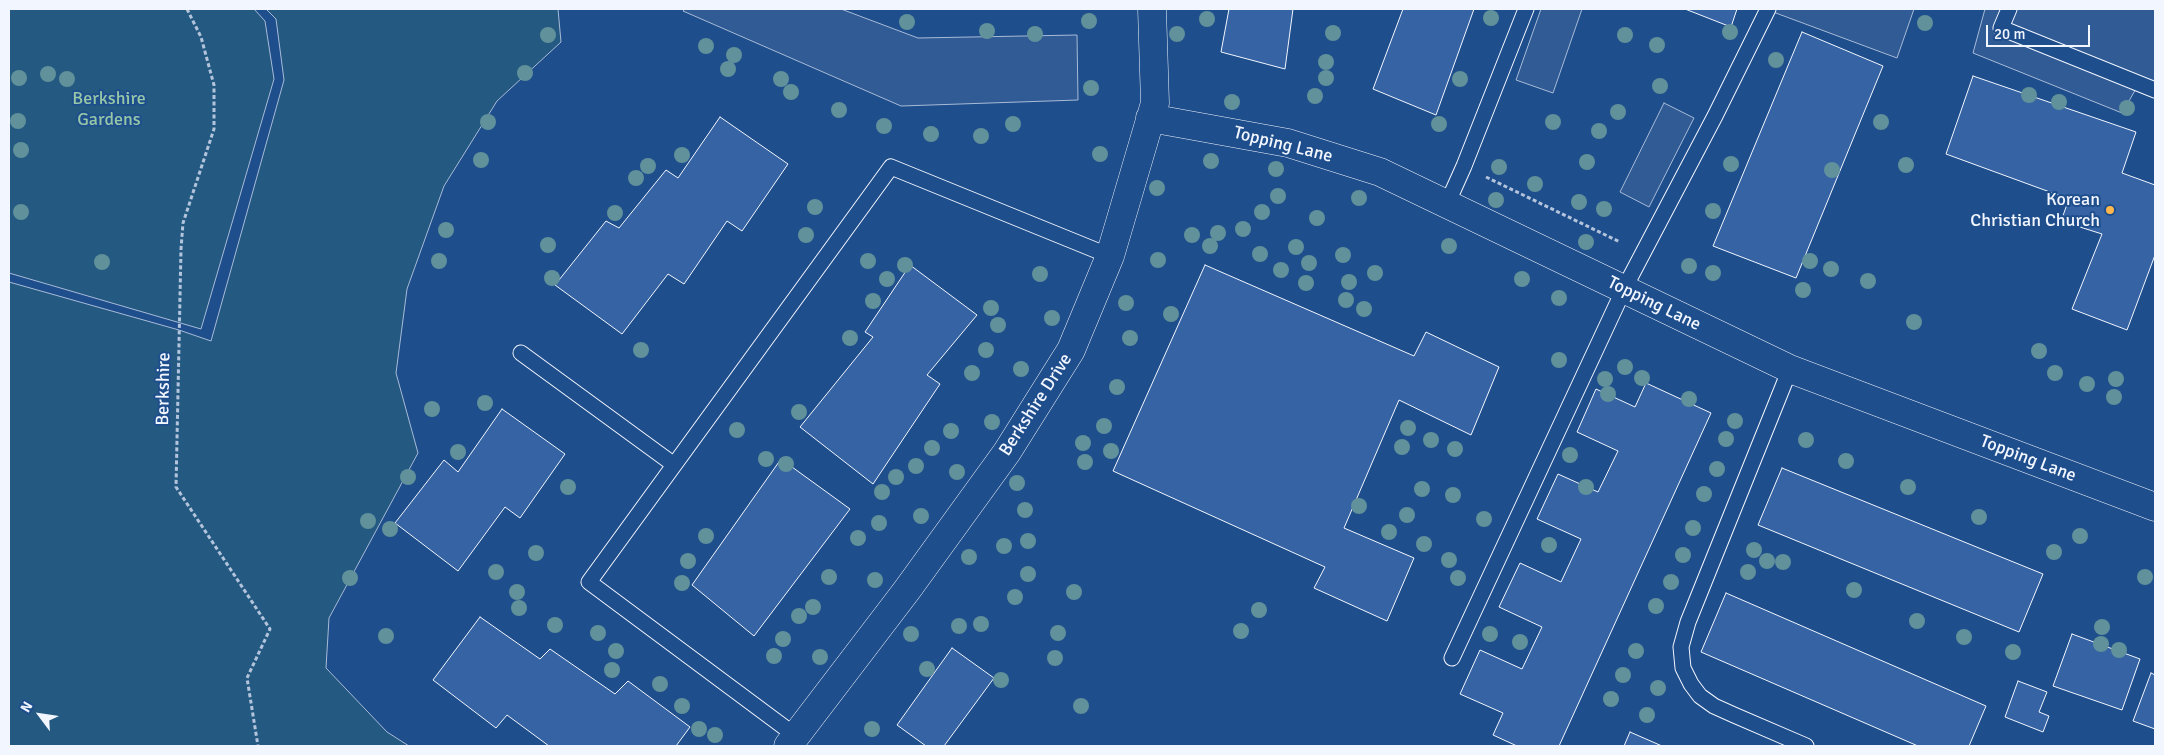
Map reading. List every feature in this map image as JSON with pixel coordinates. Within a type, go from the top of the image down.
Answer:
[{"type":"street","name":"Berkshire Drive","points":[[792,741],[907,590],[1007,452],[1072,350],[1110,256],[1155,103],[1152,9]]},
{"type":"street","name":"Topping Lane","points":[[1150,118],[1288,142],[1380,172],[1790,369],[2155,507]]},
{"type":"lane","points":[[1447,204],[1526,9]]},
{"type":"lane","points":[[1452,658],[1624,289],[1715,116],[1768,9]]},
{"type":"lane","points":[[2009,9],[2001,28],[2155,90]]},
{"type":"lane","points":[[792,741],[589,582],[673,464],[891,167],[1110,256]]},
{"type":"lane","points":[[521,353],[673,464]]},
{"type":"lane","points":[[1790,369],[1688,622],[1681,647],[1683,668],[1700,696],[1728,712],[1806,746]]},
{"type":"path","name":"Berkshire","points":[[187,9],[200,37],[214,85],[214,129],[183,223],[176,487],[270,629],[247,678],[258,746]]},
{"type":"path","points":[[1464,166],[1643,253]]},
{"type":"green space","name":"Berkshire Gardens","points":[[9,9],[254,9],[265,21],[274,79],[201,329],[9,273]]},
{"type":"green space","points":[[266,9],[558,9],[561,42],[497,101],[444,186],[407,289],[396,373],[418,453],[329,618],[326,668],[387,732],[409,746],[9,746],[9,282],[179,330],[211,341],[284,80],[276,19]]},
{"type":"shaded area","points":[[685,9],[841,9],[918,38],[1077,35],[1078,100],[901,106],[683,11]]},
{"type":"shaded area","points":[[1541,9],[1582,9],[1553,93],[1516,80]]},
{"type":"shaded area","points":[[1765,9],[1914,9],[1897,58]]},
{"type":"shaded area","points":[[1985,9],[2155,9],[2155,94],[2137,87],[2122,113],[1973,53]]},
{"type":"shaded area","points":[[1664,103],[1694,118],[1649,207],[1620,192]]},
{"type":"building","points":[[1229,9],[1293,9],[1285,69],[1221,52]]},
{"type":"building","points":[[1403,9],[1474,9],[1436,115],[1373,89]]},
{"type":"building","points":[[1685,9],[1737,9],[1731,27]]},
{"type":"building","points":[[1802,32],[1883,66],[1796,278],[1713,246]]},
{"type":"building","name":"Korean Christian Church","points":[[1973,76],[2136,132],[2122,173],[2155,185],[2155,255],[2127,330],[2072,309],[2102,234],[2061,221],[2069,199],[1946,154]]},
{"type":"building","points":[[720,117],[788,164],[742,231],[727,221],[684,284],[668,274],[622,334],[555,285],[606,221],[619,228],[666,170],[678,178]]},
{"type":"building","points":[[910,265],[977,315],[927,375],[940,384],[873,484],[800,427],[873,337],[865,332]]},
{"type":"building","points":[[1205,265],[1414,356],[1426,332],[1499,367],[1471,435],[1399,400],[1344,528],[1414,558],[1387,621],[1314,588],[1325,567],[1113,471]]},
{"type":"building","points":[[1646,383],[1711,413],[1559,746],[1517,746],[1493,735],[1503,713],[1460,694],[1480,650],[1522,669],[1542,627],[1499,607],[1520,563],[1561,582],[1581,539],[1537,519],[1558,474],[1598,492],[1618,451],[1577,432],[1596,389],[1635,407]]},
{"type":"building","points":[[502,409],[565,454],[520,518],[505,507],[458,571],[395,523],[444,460],[458,472]]},
{"type":"building","points":[[781,459],[850,509],[754,636],[692,585]]},
{"type":"building","points":[[1782,468],[2043,574],[2019,632],[1758,525]]},
{"type":"building","points":[[1726,593],[1986,706],[1969,746],[1918,746],[1701,652]]},
{"type":"building","points":[[480,617],[540,659],[550,649],[615,694],[628,681],[690,727],[676,746],[549,746],[507,715],[496,728],[433,680]]},
{"type":"building","points":[[2072,634],[2140,659],[2122,710],[2053,686]]},
{"type":"building","points":[[952,648],[994,678],[944,746],[926,746],[897,725]]},
{"type":"building","points":[[2151,673],[2155,675],[2155,729],[2133,721]]},
{"type":"building","points":[[2018,681],[2047,692],[2039,712],[2049,716],[2043,732],[2005,717]]},
{"type":"building","points":[[1630,732],[1662,746],[1624,746]]},
{"type":"place","name":"Korean Christian Church","points":[[2110,210]]}]
